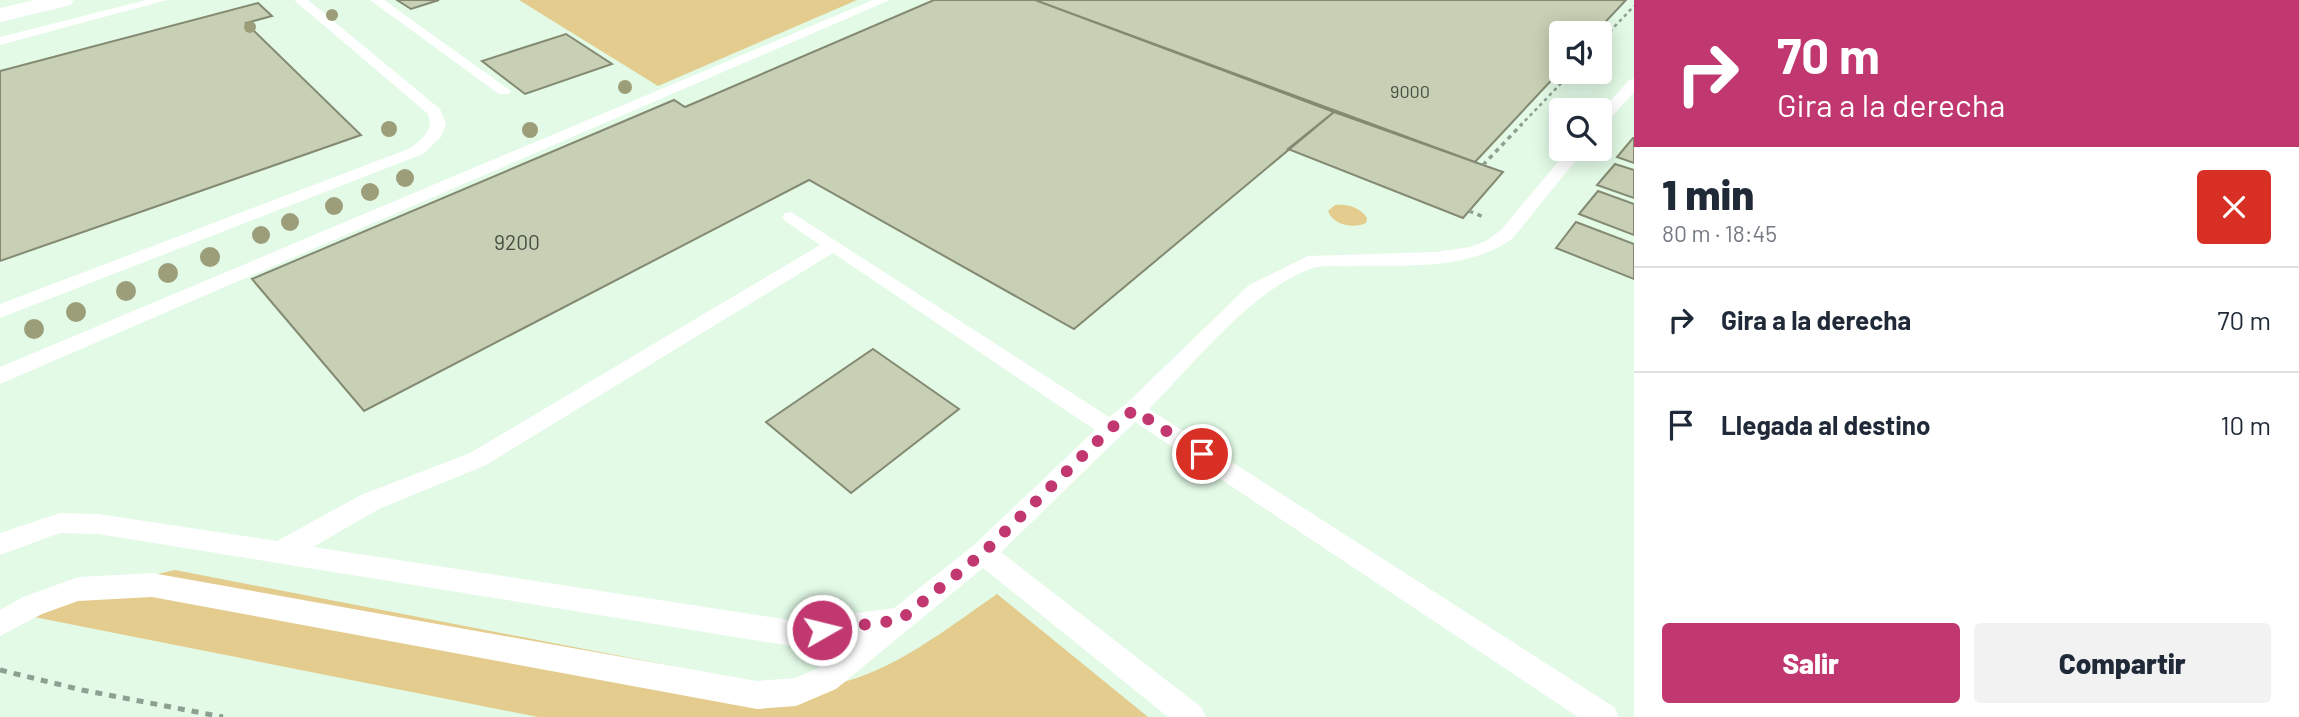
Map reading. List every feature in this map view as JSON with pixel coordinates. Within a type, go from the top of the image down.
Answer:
[{"type":"street","points":[[0,15],[63,0]]},
{"type":"lane","points":[[0,41],[161,0]]},
{"type":"lane","points":[[0,311],[417,150],[428,143],[439,127],[439,119],[435,113],[300,0]]},
{"type":"lane","points":[[376,0],[504,92]]},
{"type":"lane","points":[[0,376],[690,80],[884,0]]},
{"type":"lane","points":[[1612,108],[1634,83]]},
{"type":"lane","points":[[0,624],[33,605],[78,589],[152,584],[757,695],[796,692],[826,679],[983,553],[1110,429],[1134,410],[1256,289],[1308,262],[1435,258],[1474,252],[1492,245],[1507,234],[1567,161]]},
{"type":"lane","points":[[791,217],[1110,429]]},
{"type":"lane","points":[[279,553],[370,502],[478,459],[833,245]]},
{"type":"lane","points":[[1134,410],[1604,717]]},
{"type":"lane","points":[[0,544],[60,523],[98,524],[797,634],[900,620]]},
{"type":"lane","points":[[983,553],[1191,717]]},
{"type":"path","points":[[1612,29],[1634,6]]},
{"type":"path","points":[[1483,165],[1561,84]]},
{"type":"path","points":[[0,670],[82,690],[223,717]]},
{"type":"shaded area","points":[[519,0],[857,0],[658,86]]},
{"type":"shaded area","points":[[1335,205],[1357,209],[1367,218],[1366,223],[1350,226],[1339,223],[1328,211]]},
{"type":"shaded area","points":[[175,570],[786,688],[835,684],[877,670],[920,647],[997,594],[1148,717],[538,717],[34,617],[101,587]]},
{"type":"building","points":[[397,0],[439,0],[411,9]]},
{"type":"building","points":[[934,0],[1035,0],[1334,112],[1074,329],[809,180],[364,411],[252,279],[674,100],[685,107]]},
{"type":"building","points":[[1035,0],[1626,0],[1606,21],[1549,21],[1549,83],[1475,162]]},
{"type":"building","points":[[258,3],[272,16],[246,23],[361,135],[0,261],[0,71]]},
{"type":"building","points":[[566,34],[612,64],[525,94],[482,61]]},
{"type":"building","points":[[1334,112],[1503,172],[1463,218],[1288,149]]},
{"type":"building","points":[[1634,138],[1634,163],[1617,157]]},
{"type":"building","points":[[1615,164],[1634,170],[1634,198],[1597,185]]},
{"type":"building","points":[[1598,191],[1634,204],[1634,235],[1579,214]]},
{"type":"building","points":[[1576,222],[1634,244],[1634,279],[1556,248]]},
{"type":"building","points":[[873,349],[959,409],[851,493],[766,422]]},
{"type":"route","points":[[822,630],[900,620],[983,553],[1110,429],[1134,410],[1202,454]]}]
